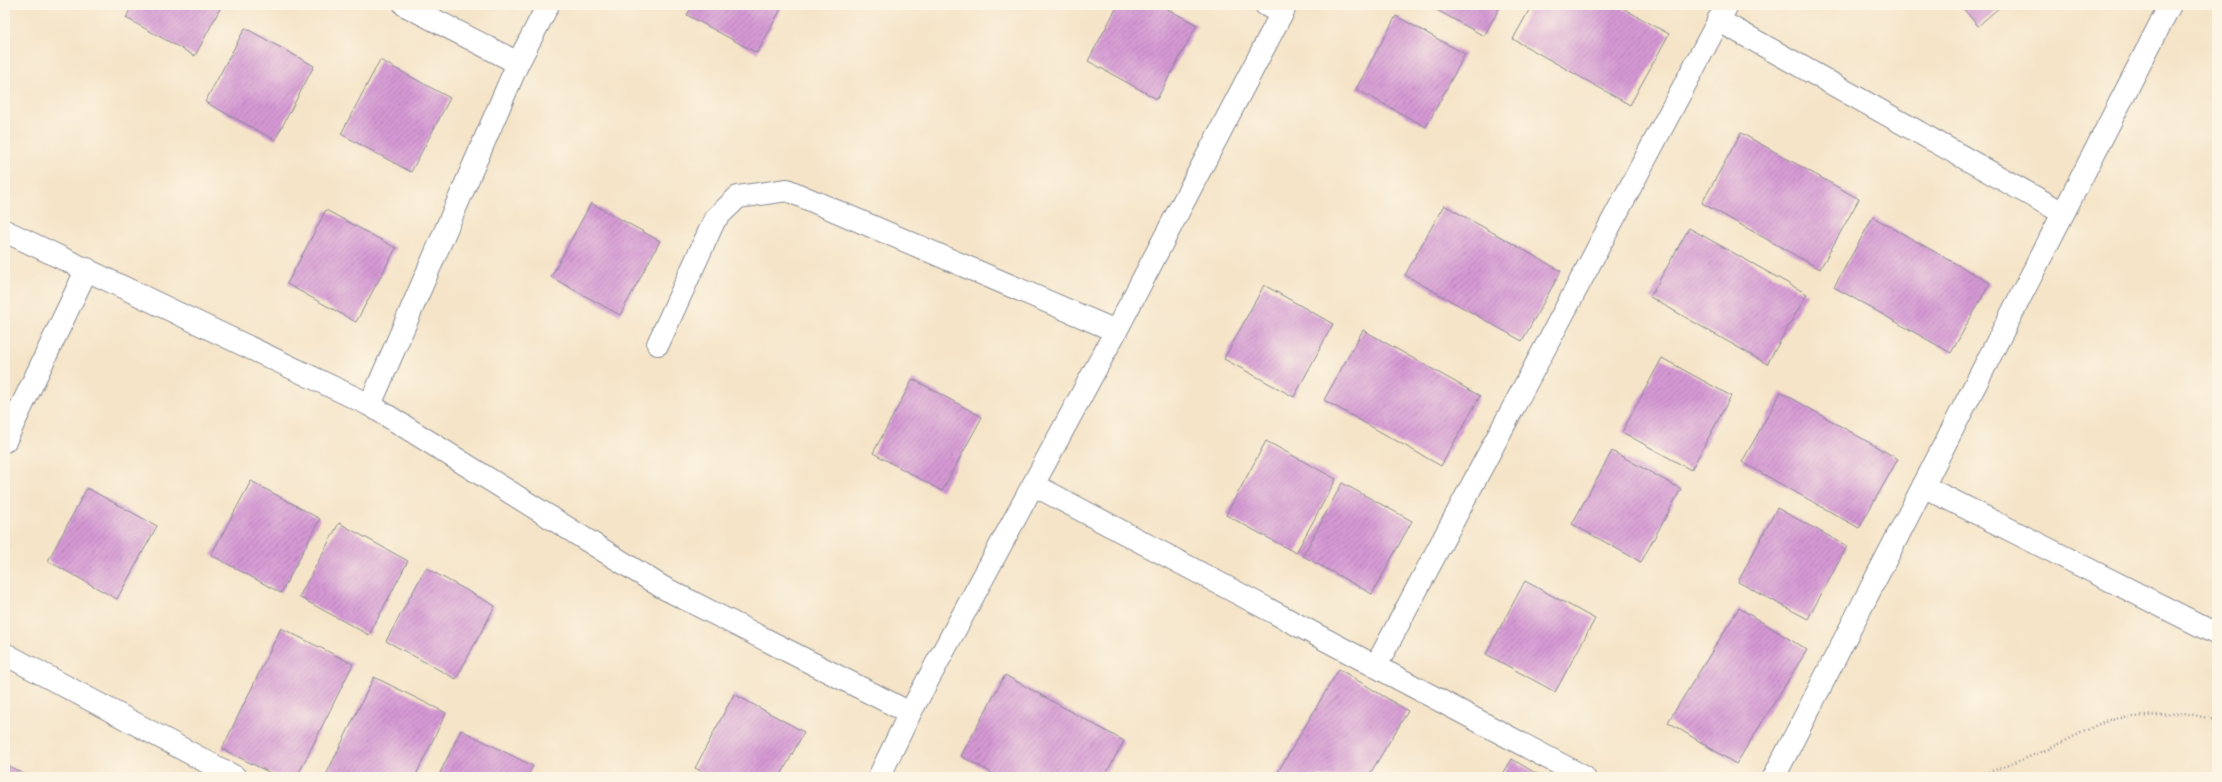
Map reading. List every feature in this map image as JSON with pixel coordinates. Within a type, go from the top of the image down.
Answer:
[{"type":"street","points":[[405,5],[518,63]]},
{"type":"street","points":[[370,405],[518,63],[548,5]]},
{"type":"street","points":[[1774,777],[2170,5]]},
{"type":"street","points":[[879,777],[910,712],[1116,331],[1278,8]]},
{"type":"street","points":[[1376,666],[1723,12],[2063,213]]},
{"type":"street","points":[[658,344],[715,219],[738,197],[787,190],[1116,331]]},
{"type":"street","points":[[5,231],[370,405],[662,587],[910,712]]},
{"type":"street","points":[[5,441],[87,269]]},
{"type":"street","points":[[1034,485],[1584,777]]},
{"type":"street","points":[[1923,486],[2217,634]]},
{"type":"street","points":[[5,654],[235,777]]},
{"type":"path","points":[[1973,777],[2001,768],[2049,749],[2109,718],[2184,713],[2217,720]]},
{"type":"shaded area","points":[[5,301],[12,317],[5,330]]},
{"type":"building","points":[[132,5],[222,5],[195,56],[126,18]]},
{"type":"building","points":[[693,5],[783,5],[757,53],[687,15]]},
{"type":"building","points":[[1118,5],[1160,5],[1197,25],[1157,99],[1088,61]]},
{"type":"building","points":[[1428,5],[1501,5],[1484,36]]},
{"type":"building","points":[[1532,5],[1617,5],[1669,34],[1630,105],[1513,39]]},
{"type":"building","points":[[1960,5],[2002,5],[1978,26]]},
{"type":"building","points":[[1396,16],[1465,54],[1426,127],[1356,89]]},
{"type":"building","points":[[245,28],[314,66],[275,140],[205,102]]},
{"type":"building","points":[[380,60],[450,98],[411,172],[341,134]]},
{"type":"building","points":[[1741,133],[1859,199],[1820,269],[1702,203]]},
{"type":"building","points":[[591,203],[660,241],[620,315],[551,277]]},
{"type":"building","points":[[1444,205],[1561,271],[1522,341],[1405,275]]},
{"type":"building","points":[[326,210],[396,248],[356,322],[287,284]]},
{"type":"building","points":[[1873,217],[1990,283],[1951,353],[1834,287]]},
{"type":"building","points":[[1689,228],[1807,294],[1767,364],[1650,297]]},
{"type":"building","points":[[1264,285],[1333,324],[1294,397],[1224,359]]},
{"type":"building","points":[[1363,330],[1480,396],[1441,466],[1324,400]]},
{"type":"building","points":[[1662,358],[1731,396],[1691,470],[1622,432]]},
{"type":"building","points":[[913,379],[982,417],[942,491],[873,453]]},
{"type":"building","points":[[1781,392],[1898,459],[1859,528],[1742,462]]},
{"type":"building","points":[[1266,441],[1336,479],[1296,553],[1226,515]]},
{"type":"building","points":[[1612,451],[1681,489],[1641,562],[1572,524]]},
{"type":"building","points":[[251,481],[320,519],[281,593],[211,555]]},
{"type":"building","points":[[1342,483],[1412,521],[1372,594],[1303,556]]},
{"type":"building","points":[[87,488],[157,526],[117,599],[48,561]]},
{"type":"building","points":[[1777,508],[1847,546],[1808,619],[1738,582]]},
{"type":"building","points":[[339,523],[408,561],[369,635],[299,597]]},
{"type":"building","points":[[426,568],[495,606],[456,679],[386,641]]},
{"type":"building","points":[[1525,581],[1595,619],[1555,692],[1486,654]]},
{"type":"building","points":[[1739,608],[1807,650],[1736,764],[1668,722]]},
{"type":"building","points":[[281,628],[353,664],[297,777],[279,777],[222,749]]},
{"type":"building","points":[[1339,669],[1408,711],[1368,777],[1275,777]]},
{"type":"building","points":[[1005,675],[1124,741],[1104,777],[999,777],[961,756]]},
{"type":"building","points":[[374,677],[446,713],[415,777],[325,777]]},
{"type":"building","points":[[734,694],[804,732],[780,777],[712,777],[695,768]]},
{"type":"building","points":[[461,730],[533,766],[527,777],[438,777]]},
{"type":"building","points":[[1512,759],[1542,777],[1501,777]]},
{"type":"building","points":[[5,764],[30,777],[5,777]]}]
